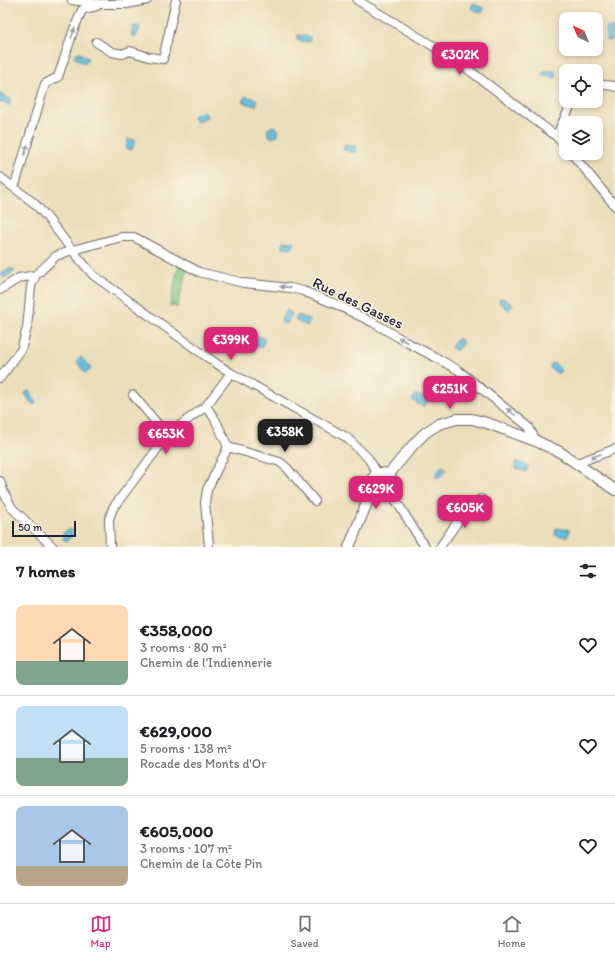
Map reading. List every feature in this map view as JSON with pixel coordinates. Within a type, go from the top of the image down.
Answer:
[{"type":"street","points":[[72,0],[98,4],[127,4],[147,0]]},
{"type":"street","points":[[96,42],[112,52],[122,54],[130,51],[149,57],[163,59],[176,0]]},
{"type":"street","points":[[357,0],[453,58],[559,140]]},
{"type":"street","points":[[12,186],[16,182],[45,84],[58,77],[74,28],[82,10],[97,6],[98,4]]},
{"type":"street","points":[[603,84],[615,85]]},
{"type":"street","points":[[556,136],[570,108]]},
{"type":"street","points":[[577,160],[615,206]]},
{"type":"street","points":[[0,177],[34,203],[93,275],[231,373],[346,437],[367,457],[377,473]]},
{"type":"street","name":"Rue des Gasses","points":[[36,275],[56,256],[122,236],[134,237],[199,272],[244,283],[290,288],[303,291],[333,303],[374,323],[458,370],[529,427],[536,441]]},
{"type":"street","points":[[0,290],[19,278],[36,275]]},
{"type":"street","points":[[0,378],[21,350],[27,328],[31,286],[36,275]]},
{"type":"street","points":[[110,547],[109,519],[113,508],[167,435],[206,406],[231,373]]},
{"type":"street","points":[[133,395],[167,435]]},
{"type":"street","points":[[206,406],[215,419],[228,447],[280,462],[287,468],[315,501]]},
{"type":"street","points":[[389,474],[426,432],[439,424],[457,419],[472,420],[487,423],[536,441],[560,452],[615,490]]},
{"type":"street","points":[[209,546],[205,502],[207,490],[228,447]]},
{"type":"street","points":[[577,463],[615,449]]},
{"type":"street","points":[[383,472],[389,474],[394,484],[390,491],[384,495],[374,492],[370,482],[374,476],[377,473],[383,472]]},
{"type":"street","points":[[0,481],[4,494],[12,508],[53,547]]},
{"type":"street","points":[[390,491],[425,547]]},
{"type":"street","points":[[349,547],[368,500],[374,492]]},
{"type":"street","points":[[440,547],[467,508],[481,499]]},
{"type":"green space","points":[[179,263],[188,268],[177,307],[170,306]]},
{"type":"water","points":[[473,3],[484,9],[482,13],[471,8]]},
{"type":"water","points":[[134,25],[140,27],[136,37],[131,35]]},
{"type":"water","points":[[613,27],[614,40],[607,41],[606,28]]},
{"type":"water","points":[[298,35],[310,37],[309,42],[297,40]]},
{"type":"water","points":[[78,52],[88,58],[85,64],[74,57]]},
{"type":"water","points":[[545,70],[556,71],[556,78],[542,75]]},
{"type":"water","points":[[0,93],[2,96],[11,99],[9,105],[0,102]]},
{"type":"water","points":[[245,96],[256,99],[256,106],[243,102]]},
{"type":"water","points":[[204,111],[207,117],[196,122],[193,116]]},
{"type":"water","points":[[273,126],[277,128],[279,132],[277,136],[273,138],[269,136],[267,132],[269,128]]},
{"type":"water","points":[[128,139],[135,140],[132,150],[126,149]]},
{"type":"water","points":[[345,144],[357,147],[355,153],[343,150]]},
{"type":"water","points":[[283,241],[293,241],[293,248],[282,247]]},
{"type":"water","points":[[11,268],[15,271],[4,278],[1,274]]},
{"type":"water","points":[[501,298],[513,305],[509,310],[500,303],[499,301]]},
{"type":"water","points":[[286,310],[292,313],[287,324],[285,324],[281,321]]},
{"type":"water","points":[[298,315],[310,320],[307,326],[295,320]]},
{"type":"water","points":[[249,332],[265,339],[261,348],[245,340]]},
{"type":"water","points":[[458,338],[463,342],[456,351],[451,347]]},
{"type":"water","points":[[81,357],[91,369],[85,373],[76,361]]},
{"type":"water","points":[[554,363],[561,370],[558,374],[550,368],[551,364]]},
{"type":"water","points":[[29,390],[36,403],[34,405],[25,393]]},
{"type":"water","points":[[416,394],[428,400],[423,407],[412,400]]},
{"type":"water","points":[[516,461],[528,466],[526,472],[514,467]]},
{"type":"water","points":[[444,466],[446,470],[439,479],[435,476],[441,467]]},
{"type":"water","points":[[556,528],[569,530],[569,534],[567,537],[555,535]]},
{"type":"water","points":[[70,529],[72,531],[72,535],[66,541],[63,539],[63,533]]}]
